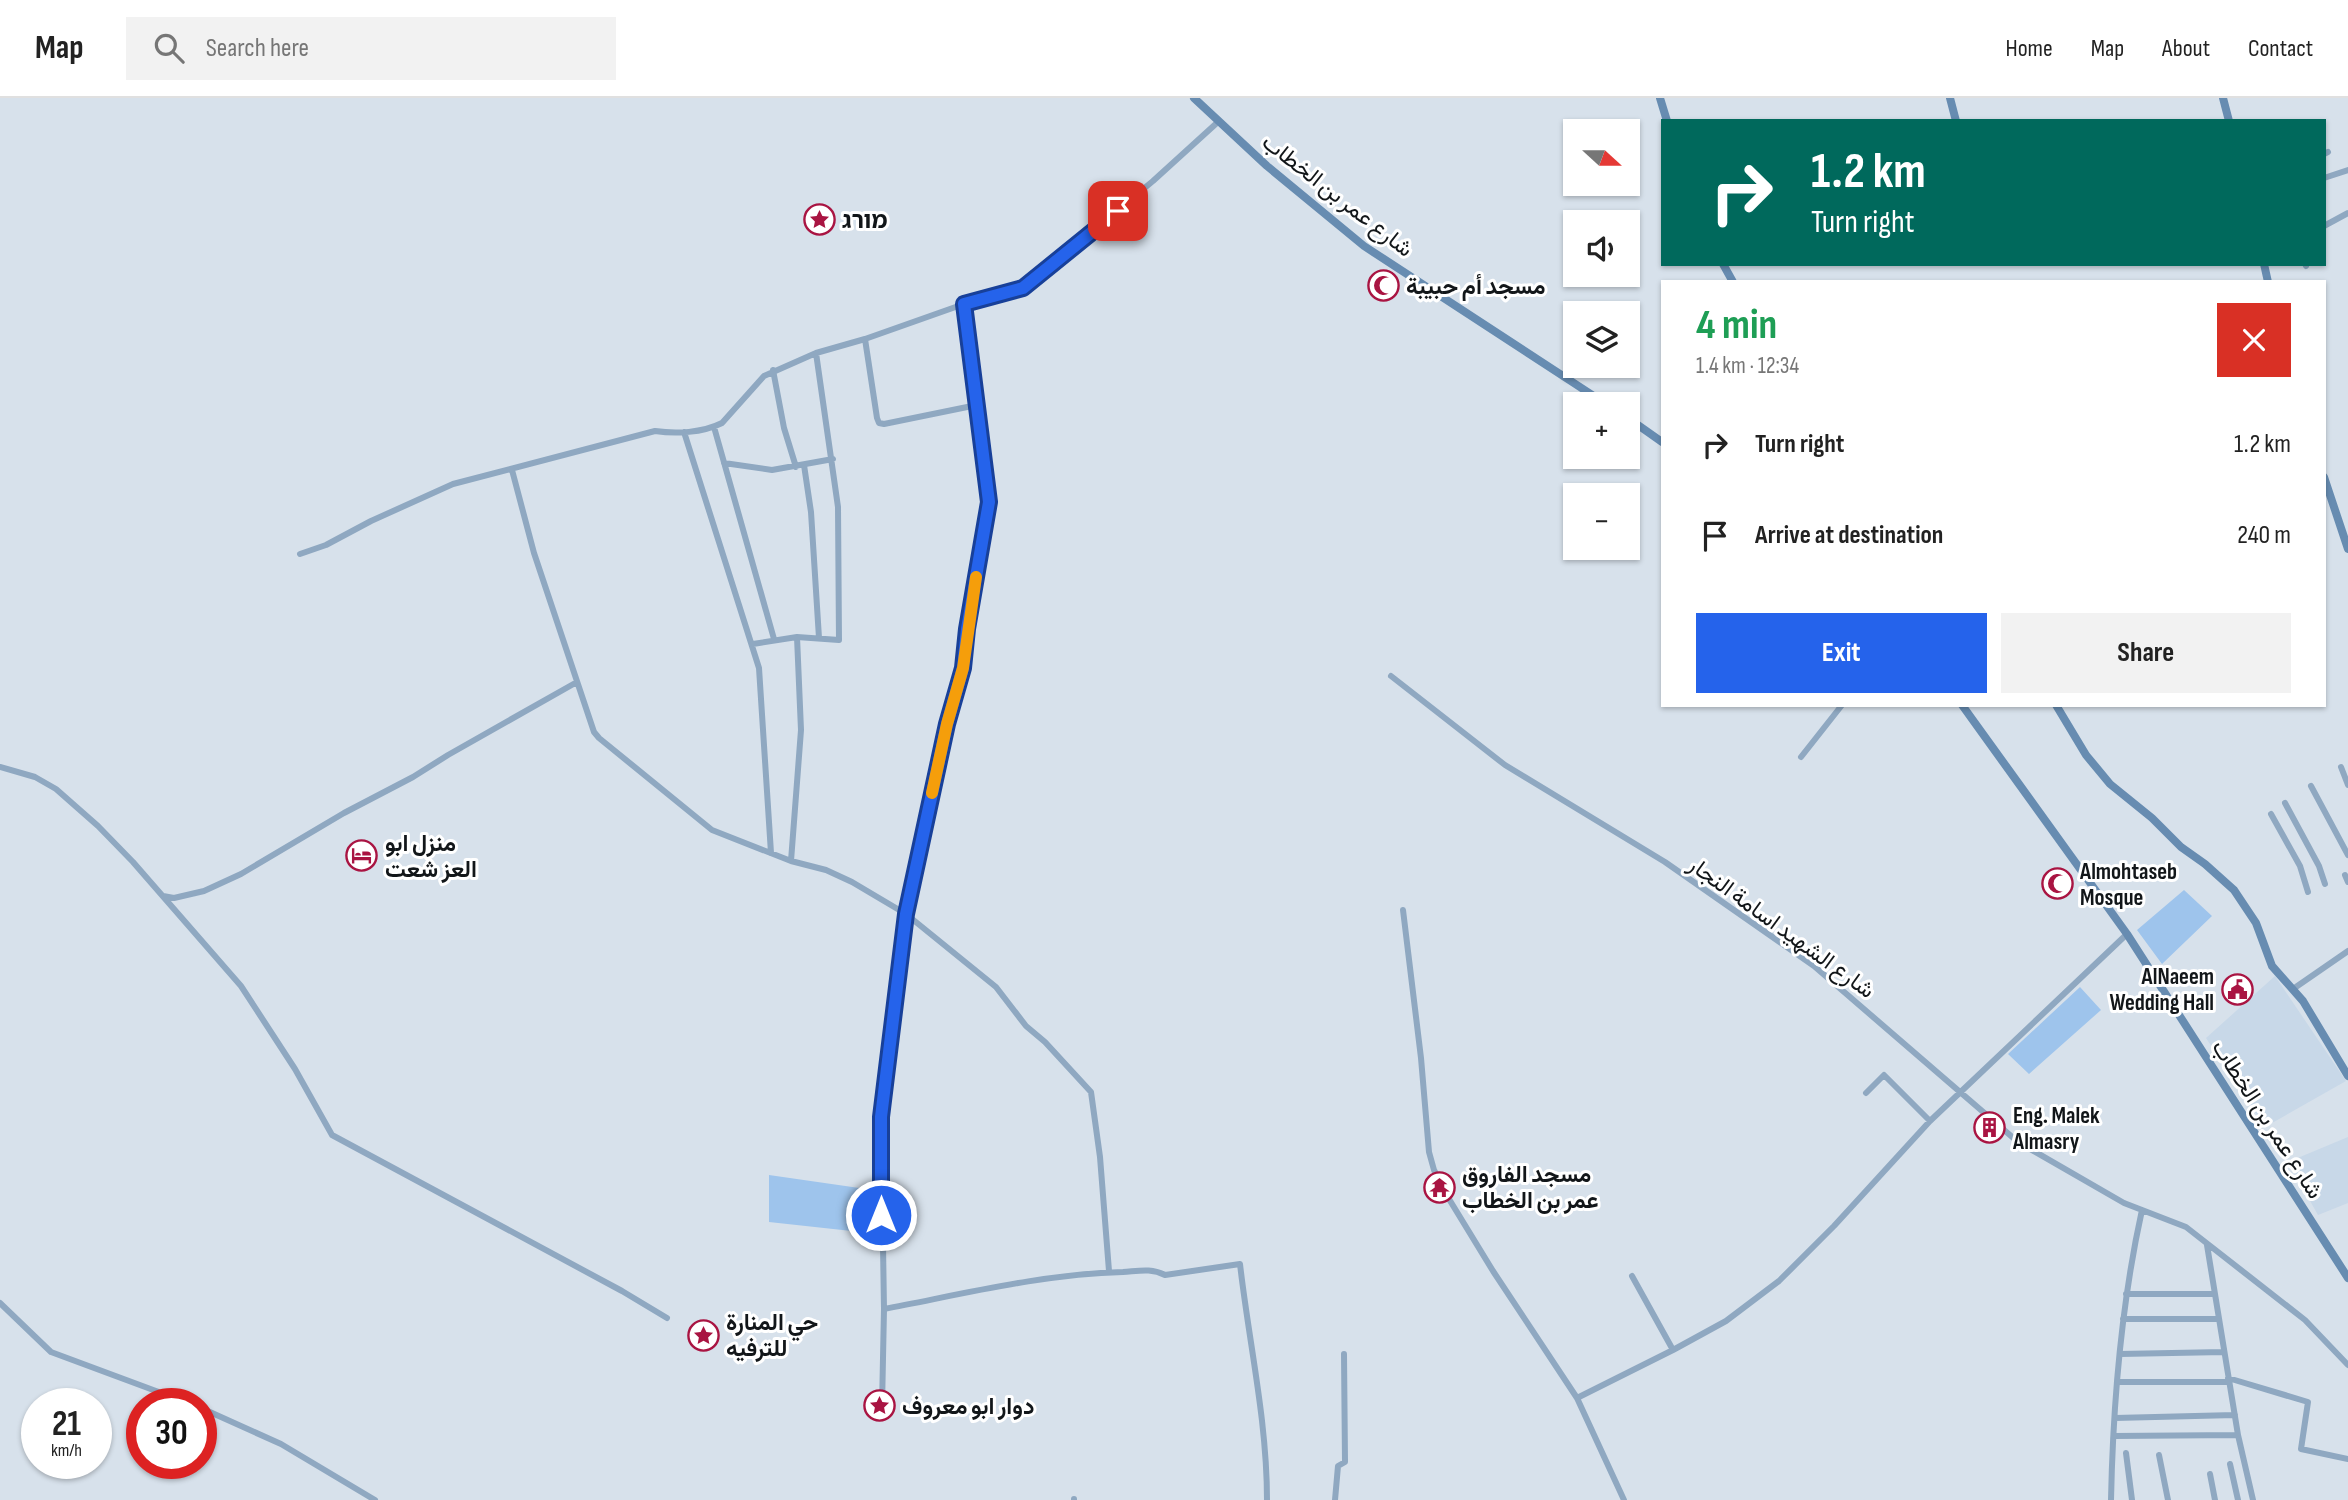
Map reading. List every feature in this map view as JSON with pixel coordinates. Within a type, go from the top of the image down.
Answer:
[{"type":"main road","name":"شارع عمر بن الخطاب","points":[[1194,98],[1290,186],[1364,246],[1588,392]]},
{"type":"main road","points":[[1660,98],[1666,119]]},
{"type":"main road","points":[[1950,98],[1955,119]]},
{"type":"main road","points":[[2222,98],[2228,119]]},
{"type":"main road","points":[[1640,426],[1661,441]]},
{"type":"main road","points":[[2326,483],[2348,549]]},
{"type":"main road","name":"شارع عمر بن الخطاب","points":[[1963,707],[2127,934],[2348,1279]]},
{"type":"main road","points":[[2057,707],[2086,755],[2110,785],[2234,890],[2256,923],[2272,966],[2303,1001],[2348,1076]]},
{"type":"street","points":[[300,554],[326,545],[371,521],[453,484],[655,431],[684,432],[714,427],[722,423],[764,376],[773,370],[964,304],[1023,288],[1144,188],[1219,121]]},
{"type":"street","points":[[2326,177],[2348,170]]},
{"type":"street","points":[[2326,225],[2348,213]]},
{"type":"street","points":[[882,1407],[884,1308],[881,1117],[906,914],[947,724],[963,668],[989,502],[964,304]]},
{"type":"street","points":[[865,339],[879,423],[977,404]]},
{"type":"street","points":[[753,644],[797,637],[839,640],[839,518],[833,459],[816,353]]},
{"type":"street","points":[[773,370],[796,467]]},
{"type":"street","points":[[714,427],[774,639]]},
{"type":"street","points":[[684,432],[760,668],[771,853]]},
{"type":"street","points":[[724,463],[772,470],[833,459]]},
{"type":"street","points":[[804,465],[811,512],[819,638]]},
{"type":"street","points":[[512,470],[534,553],[598,738],[712,830],[791,861],[835,874],[906,914],[996,987],[1026,1026],[1045,1042],[1091,1091],[1100,1157],[1109,1271]]},
{"type":"street","points":[[791,861],[802,730],[797,637]]},
{"type":"street","name":"شارع الشهيد اسامة النجار","points":[[1391,676],[1505,765],[1665,862],[1814,966],[2018,1142],[2124,1203],[2186,1227],[2305,1320],[2348,1365]]},
{"type":"street","points":[[163,896],[174,898],[204,891],[241,874],[344,813],[414,778],[448,755],[577,682]]},
{"type":"street","points":[[1801,757],[1840,707]]},
{"type":"street","points":[[0,767],[35,777],[56,789],[99,826],[163,896],[241,986],[295,1069],[332,1135],[622,1291],[667,1318]]},
{"type":"street","points":[[2341,767],[2348,785]]},
{"type":"street","points":[[2311,786],[2348,855]]},
{"type":"street","points":[[2285,803],[2319,866],[2325,884]]},
{"type":"street","points":[[2271,814],[2300,866],[2308,892]]},
{"type":"street","points":[[1403,910],[1420,1046],[1429,1152],[1434,1170],[1448,1199],[1493,1271],[1577,1398],[1624,1500]]},
{"type":"street","points":[[1577,1398],[1726,1321],[1779,1281],[1834,1226],[1930,1121],[2127,934]]},
{"type":"street","points":[[2292,989],[2348,951]]},
{"type":"street","points":[[1866,1093],[1884,1075],[1930,1121]]},
{"type":"street","points":[[2111,1500],[2123,1319],[2142,1210]]},
{"type":"street","points":[[2207,1245],[2228,1380],[2253,1500]]},
{"type":"street","points":[[884,1308],[1004,1285],[1109,1271],[1154,1270],[1165,1275],[1240,1264],[1262,1408],[1267,1500]]},
{"type":"street","points":[[1633,1276],[1673,1350]]},
{"type":"street","points":[[2126,1294],[2215,1294]]},
{"type":"street","points":[[0,1303],[51,1352],[148,1388]]},
{"type":"street","points":[[2123,1319],[2218,1319]]},
{"type":"street","points":[[2120,1354],[2224,1352]]},
{"type":"street","points":[[1335,1500],[1338,1466],[1345,1462],[1344,1354]]},
{"type":"street","points":[[2118,1382],[2228,1380],[2308,1402],[2301,1449],[2348,1459]]},
{"type":"street","points":[[217,1415],[281,1444],[375,1500]]},
{"type":"street","points":[[2115,1418],[2235,1415]]},
{"type":"street","points":[[2114,1436],[2238,1435]]},
{"type":"street","points":[[2126,1453],[2132,1500]]},
{"type":"street","points":[[2159,1455],[2168,1500]]},
{"type":"street","points":[[2230,1464],[2238,1500]]},
{"type":"street","points":[[2210,1474],[2215,1500]]},
{"type":"shaded area","points":[[2184,890],[2212,916],[2162,964],[2137,930]]},
{"type":"shaded area","points":[[2275,976],[2346,1081],[2265,1127],[2206,1038]]},
{"type":"shaded area","points":[[2080,987],[2101,1010],[2029,1074],[2008,1054]]},
{"type":"shaded area","points":[[2348,1137],[2348,1203],[2318,1215],[2288,1162]]},
{"type":"shaded area","points":[[769,1175],[880,1191],[879,1234],[769,1222]]},
{"type":"slow traffic","points":[[932,793],[963,668],[976,577]]},
{"type":"place","name":"מורג","points":[[819,220]]},
{"type":"place","name":"مسجد أم حبيبة","points":[[1383,286]]},
{"type":"place","name":"منزل ابو العز شعت","points":[[362,856]]},
{"type":"place","name":"Almohtaseb Mosque","points":[[2057,884]]},
{"type":"place","name":"AlNaeem Wedding Hall","points":[[2237,989]]},
{"type":"place","name":"Eng. Malek Almasry","points":[[1990,1128]]},
{"type":"place","name":"مسجد الفاروق عمر بن الخطاب","points":[[1439,1187]]},
{"type":"place","name":"حي المنارة للترفيه","points":[[703,1335]]},
{"type":"place","name":"دوار ابو معروف","points":[[879,1406]]},
{"type":"route","points":[[881,1215],[881,1117],[900,952],[947,724],[963,668],[989,502],[964,304],[1023,288],[1118,211]]}]
